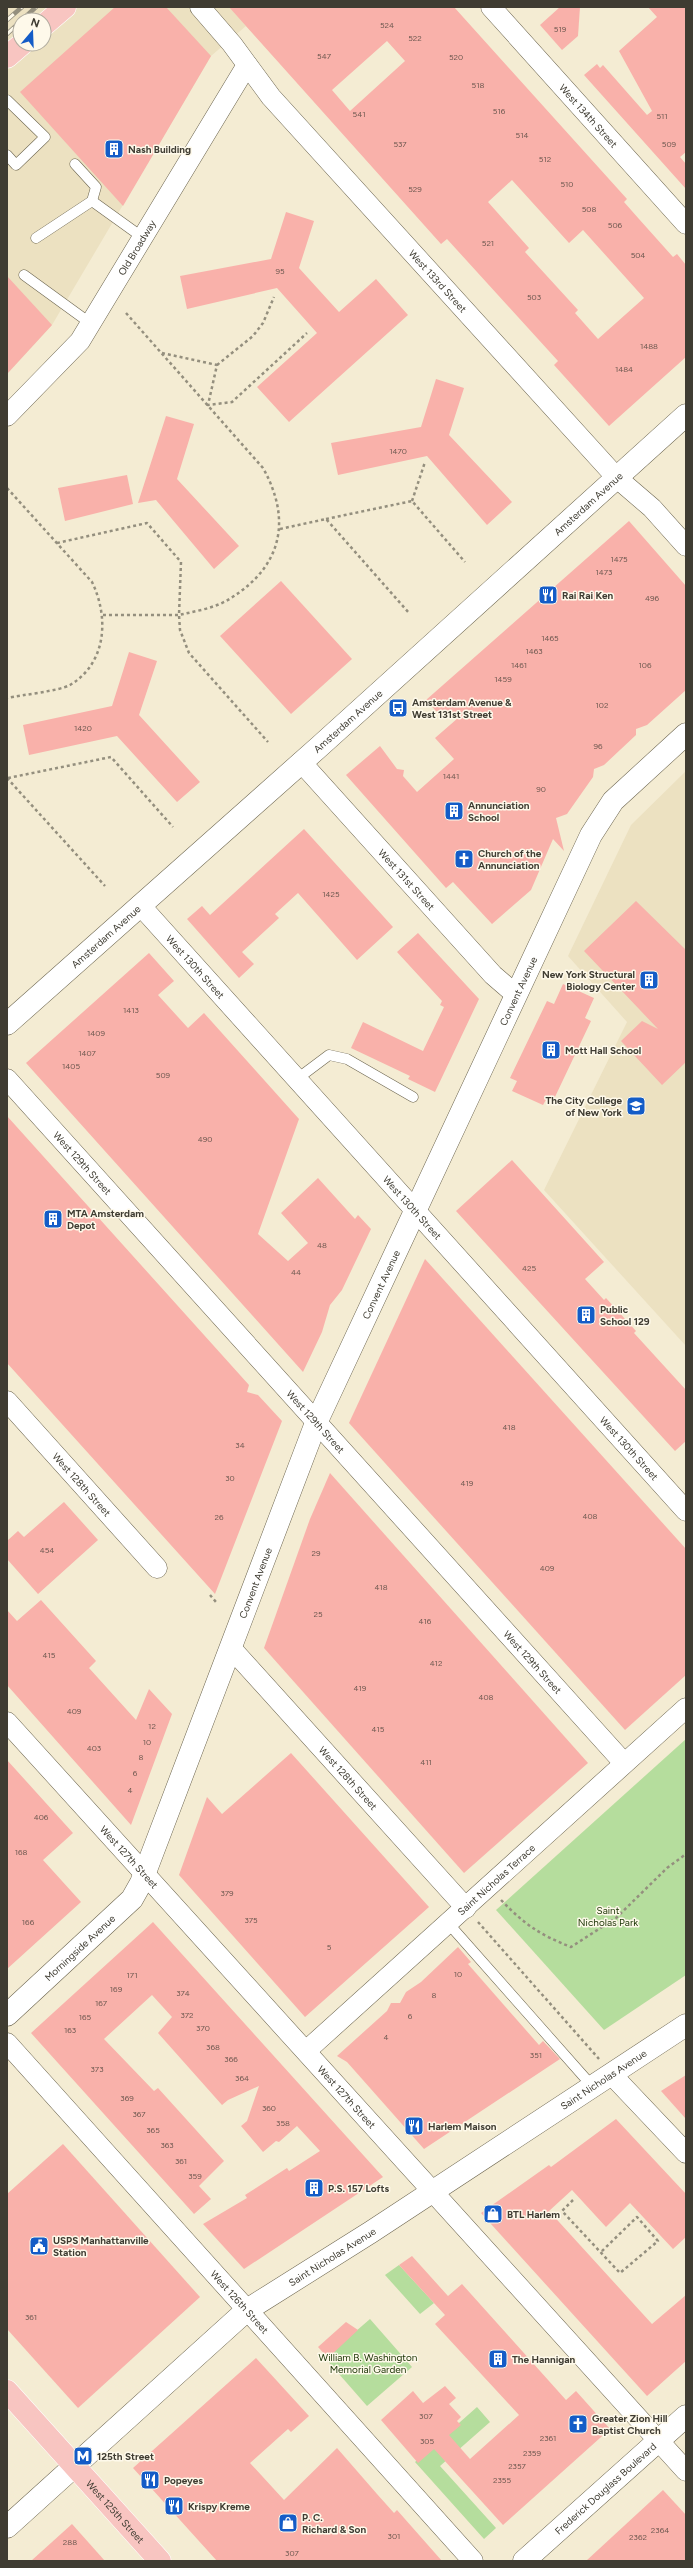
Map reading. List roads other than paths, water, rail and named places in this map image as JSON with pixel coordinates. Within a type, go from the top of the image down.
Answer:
[{"type":"main road","points":[[52,18],[65,7]]},
{"type":"main road","name":"Amsterdam Avenue","points":[[7,1024],[301,762],[686,415]]},
{"type":"main road","name":"Convent Avenue","points":[[145,1875],[316,1422],[590,835],[602,817],[627,787],[686,734]]},
{"type":"main road","name":"Morningside Avenue","points":[[7,2015],[132,1899],[145,1875]]},
{"type":"main road","name":"Saint Nicholas Avenue","points":[[7,2527],[247,2310],[433,2192],[686,2025]]},
{"type":"main road","name":"West 125th Street","points":[[7,2391],[160,2561]]},
{"type":"main road","name":"Frederick Douglass Boulevard","points":[[524,2561],[686,2416]]},
{"type":"street","name":"West 133rd Street","points":[[200,7],[232,44],[271,97],[617,478],[652,508],[686,546]]},
{"type":"street","name":"West 134th Street","points":[[491,7],[686,224]]},
{"type":"street","name":"Old Broadway","points":[[7,416],[80,341],[247,65]]},
{"type":"street","name":"West 131st Street","points":[[301,762],[493,975],[515,994]]},
{"type":"street","name":"West 130th Street","points":[[140,905],[686,1511]]},
{"type":"street","name":"West 129th Street","points":[[7,1079],[624,1762]]},
{"type":"street","name":"West 128th Street","points":[[7,1401],[157,1568]]},
{"type":"street","name":"West 128th Street","points":[[231,1648],[466,1908]]},
{"type":"street","name":"Saint Nicholas Terrace","points":[[306,2051],[466,1908],[624,1762],[686,1708]]},
{"type":"street","name":"West 127th Street","points":[[7,1722],[686,2471]]},
{"type":"street","name":"West 126th Street","points":[[7,2043],[473,2561]]},
{"type":"street","points":[[612,2075],[686,2154]]},
{"type":"lane","points":[[7,100],[45,137],[16,165],[7,155]]},
{"type":"lane","points":[[36,238],[92,201],[96,187],[75,164]]},
{"type":"lane","points":[[92,201],[142,237]]},
{"type":"lane","points":[[24,275],[90,323]]},
{"type":"lane","points":[[297,1079],[329,1055],[346,1059],[413,1097]]},
{"type":"lane","points":[[448,1923],[593,2087]]},
{"type":"railway","points":[[7,20],[22,7]]},
{"type":"railway","points":[[31,12],[36,7]]},
{"type":"railway","points":[[7,34],[12,29]]},
{"type":"place","name":"Nash Building","points":[[114,149]]},
{"type":"place","name":"Rai Rai Ken","points":[[548,595]]},
{"type":"place","name":"Amsterdam Avenue & West 131st Street","points":[[398,708]]},
{"type":"place","name":"Annunciation School","points":[[454,811]]},
{"type":"place","name":"Church of the Annunciation","points":[[464,859]]},
{"type":"place","name":"New York Structural Biology Center","points":[[649,980]]},
{"type":"place","name":"Mott Hall School","points":[[551,1050]]},
{"type":"place","name":"The City College of New York","points":[[636,1106]]},
{"type":"place","name":"MTA Amsterdam Depot","points":[[53,1219]]},
{"type":"place","name":"Public School 129","points":[[586,1315]]},
{"type":"place","name":"Harlem Maison","points":[[414,2126]]},
{"type":"place","name":"P.S. 157 Lofts","points":[[314,2188]]},
{"type":"place","name":"BTL Harlem","points":[[493,2214]]},
{"type":"place","name":"USPS Manhattanville Station","points":[[39,2246]]},
{"type":"place","name":"The Hannigan","points":[[498,2359]]},
{"type":"place","name":"Greater Zion Hill Baptist Church","points":[[578,2424]]},
{"type":"place","name":"125th Street","points":[[83,2456]]},
{"type":"place","name":"Popeyes","points":[[150,2480]]},
{"type":"place","name":"Krispy Kreme","points":[[174,2506]]},
{"type":"place","name":"P. C. Richard & Son","points":[[288,2523]]},
{"type":"park label","name":"Saint Nicholas Park","points":[[608,1916]]},
{"type":"park label","name":"William B. Washington Memorial Garden","points":[[368,2362]]}]
